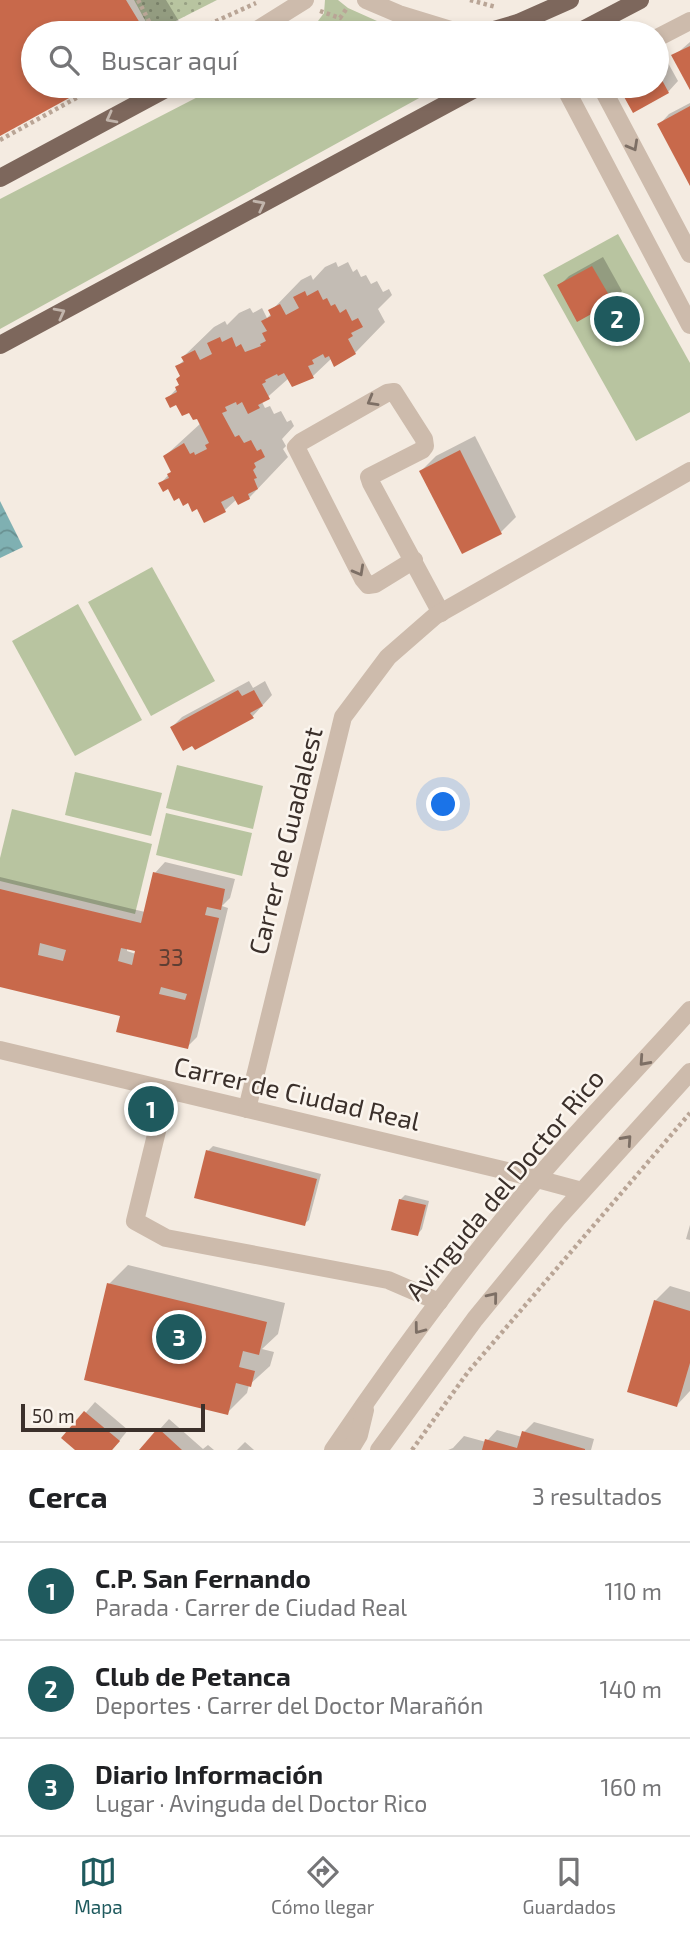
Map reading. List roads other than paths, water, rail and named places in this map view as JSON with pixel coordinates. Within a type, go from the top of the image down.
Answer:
[{"type":"main road","points":[[523,21],[570,0]]},
{"type":"main road","points":[[600,21],[640,0]]},
{"type":"main road","points":[[0,178],[149,98]]},
{"type":"main road","points":[[0,345],[458,98]]},
{"type":"street","points":[[366,0],[422,21]]},
{"type":"street","points":[[271,21],[302,2]]},
{"type":"street","points":[[669,32],[690,21]]},
{"type":"street","points":[[570,98],[690,324]]},
{"type":"street","points":[[607,98],[690,254]]},
{"type":"street","points":[[414,560],[375,584],[368,585],[296,447],[394,391],[424,439],[425,446],[369,477],[414,560],[441,613]]},
{"type":"street","name":"Carrer de Guadalest","points":[[247,1110],[343,717],[402,642],[441,613],[690,471]]},
{"type":"street","name":"Avinguda del Doctor Rico","points":[[333,1450],[439,1302],[537,1179],[690,1010]]},
{"type":"street","name":"Carrer de Ciudad Real","points":[[0,1050],[582,1191]]},
{"type":"street","points":[[379,1450],[475,1320],[582,1191],[690,1072]]},
{"type":"street","points":[[167,1090],[135,1221],[166,1238],[388,1280],[439,1302]]},
{"type":"street","name":"Avinguda del Doctor Rico","points":[[350,1450],[359,1435],[367,1400]]},
{"type":"water","points":[[0,501],[23,547],[0,558]]},
{"type":"place","name":"Club de Petanca","points":[[617,319]]},
{"type":"place","name":"C.P. San Fernando","points":[[151,1109]]},
{"type":"place","name":"Diario Información","points":[[179,1337]]}]
